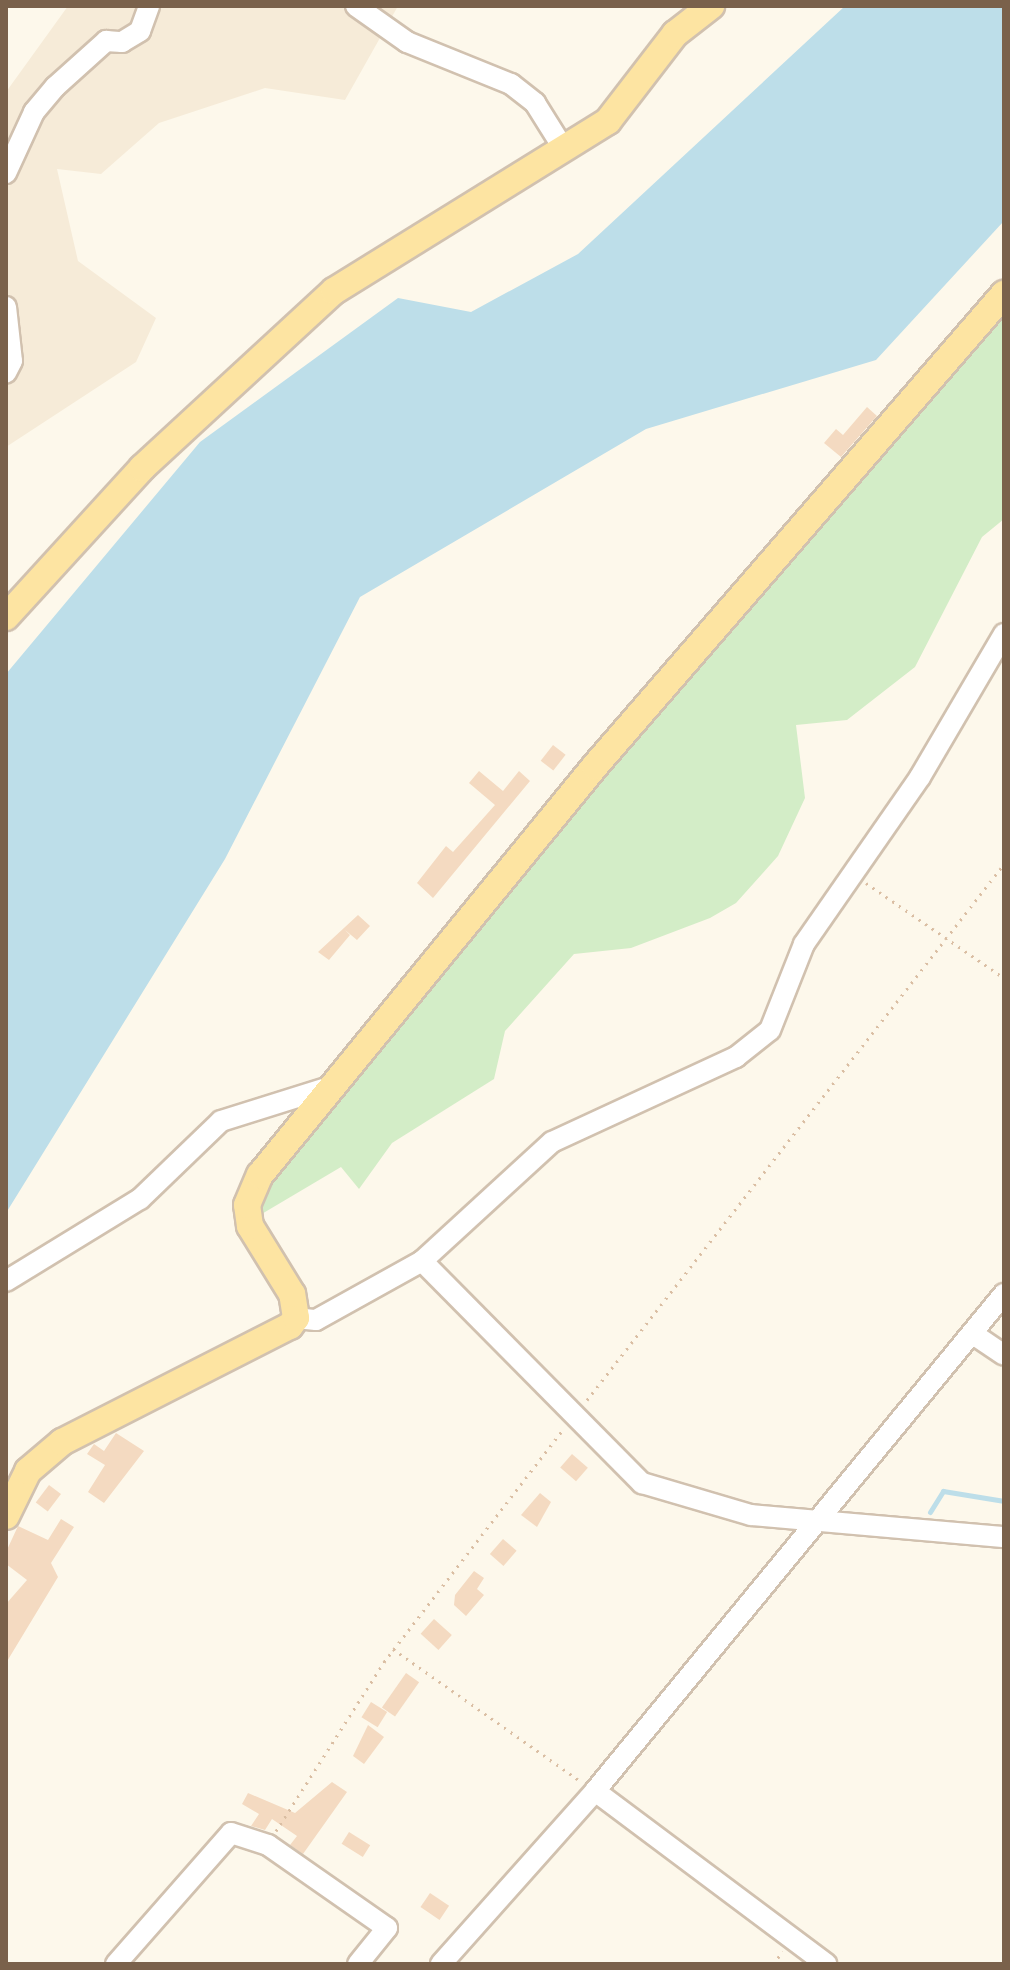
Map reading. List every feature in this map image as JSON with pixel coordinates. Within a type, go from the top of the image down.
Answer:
[{"type":"main road","points":[[6,617],[142,468],[334,291],[562,146],[608,121],[675,34],[711,6]]},
{"type":"main road","points":[[6,1516],[28,1471],[62,1442],[266,1342],[296,1318],[292,1294],[250,1226],[247,1205],[260,1175],[595,766],[1004,294]]},
{"type":"street","points":[[6,173],[34,112],[55,87],[106,41],[122,42],[140,31],[149,6]]},
{"type":"street","points":[[356,6],[407,42],[511,84],[535,103],[562,146]]},
{"type":"street","points":[[6,307],[12,361],[6,373]]},
{"type":"street","points":[[296,1318],[316,1320],[422,1261],[552,1142],[736,1057],[770,1030],[804,944],[853,874],[1004,634]]},
{"type":"street","points":[[6,1281],[140,1199],[221,1121],[333,1086]]},
{"type":"street","points":[[422,1261],[642,1483],[751,1515],[817,1524],[1004,1537]]},
{"type":"street","points":[[441,1964],[595,1791],[1004,1294]]},
{"type":"street","points":[[973,1334],[1004,1355]]},
{"type":"street","points":[[595,1791],[826,1964]]},
{"type":"street","points":[[116,1964],[231,1833],[268,1845],[387,1928],[358,1964]]},
{"type":"path","points":[[268,1845],[393,1649],[1004,864]]},
{"type":"path","points":[[853,874],[1004,978]]},
{"type":"path","points":[[393,1649],[595,1791]]},
{"type":"shaded area","points":[[68,6],[398,6],[345,100],[265,88],[159,123],[101,174],[57,169],[78,261],[156,318],[136,362],[6,447],[6,92]]},
{"type":"green space","points":[[1004,308],[1004,519],[982,537],[915,667],[847,720],[796,725],[805,798],[778,856],[736,903],[710,918],[631,948],[574,954],[505,1031],[494,1079],[392,1143],[359,1189],[341,1167],[260,1215],[261,1190],[349,1073]]},
{"type":"water","points":[[845,6],[1004,6],[1003,222],[876,360],[646,429],[360,597],[225,859],[6,1213],[6,674],[200,442],[398,298],[471,312],[578,254]]},
{"type":"building","points":[[867,407],[877,416],[841,457],[824,443],[836,429],[843,435]]},
{"type":"building","points":[[553,745],[566,755],[553,771],[541,761]]},
{"type":"building","points":[[479,771],[503,791],[519,771],[530,781],[433,898],[417,883],[446,846],[453,852],[495,805],[469,783]]},
{"type":"building","points":[[358,915],[370,926],[357,940],[345,930],[350,935],[329,960],[318,952]]},
{"type":"building","points":[[116,1433],[144,1451],[104,1503],[88,1492],[105,1465],[87,1454],[94,1444],[104,1451]]},
{"type":"building","points":[[572,1454],[588,1468],[576,1481],[560,1468]]},
{"type":"building","points":[[49,1485],[61,1494],[48,1512],[36,1503]]},
{"type":"building","points":[[540,1493],[551,1502],[537,1527],[521,1515]]},
{"type":"building","points":[[61,1519],[74,1527],[51,1563],[58,1577],[6,1663],[6,1604],[27,1580],[6,1564],[6,1552],[18,1526],[48,1540]]},
{"type":"building","points":[[503,1539],[517,1551],[503,1566],[490,1554]]},
{"type":"building","points":[[474,1571],[484,1578],[477,1589],[484,1595],[466,1616],[454,1605],[455,1595]]},
{"type":"building","points":[[434,1619],[452,1635],[438,1650],[421,1634]]},
{"type":"building","points":[[406,1673],[419,1682],[395,1717],[382,1707]]},
{"type":"building","points":[[371,1702],[387,1712],[378,1727],[361,1717]]},
{"type":"building","points":[[368,1725],[384,1737],[364,1764],[353,1756]]},
{"type":"building","points":[[332,1782],[347,1792],[303,1854],[290,1845],[297,1836],[272,1819],[265,1830],[251,1826],[259,1814],[242,1804],[248,1793],[295,1813]]},
{"type":"building","points":[[349,1832],[370,1845],[363,1857],[342,1844]]},
{"type":"building","points":[[430,1893],[449,1906],[440,1920],[420,1907]]},
{"type":"waterway","points":[[930,1512],[943,1491],[1004,1501]]}]
